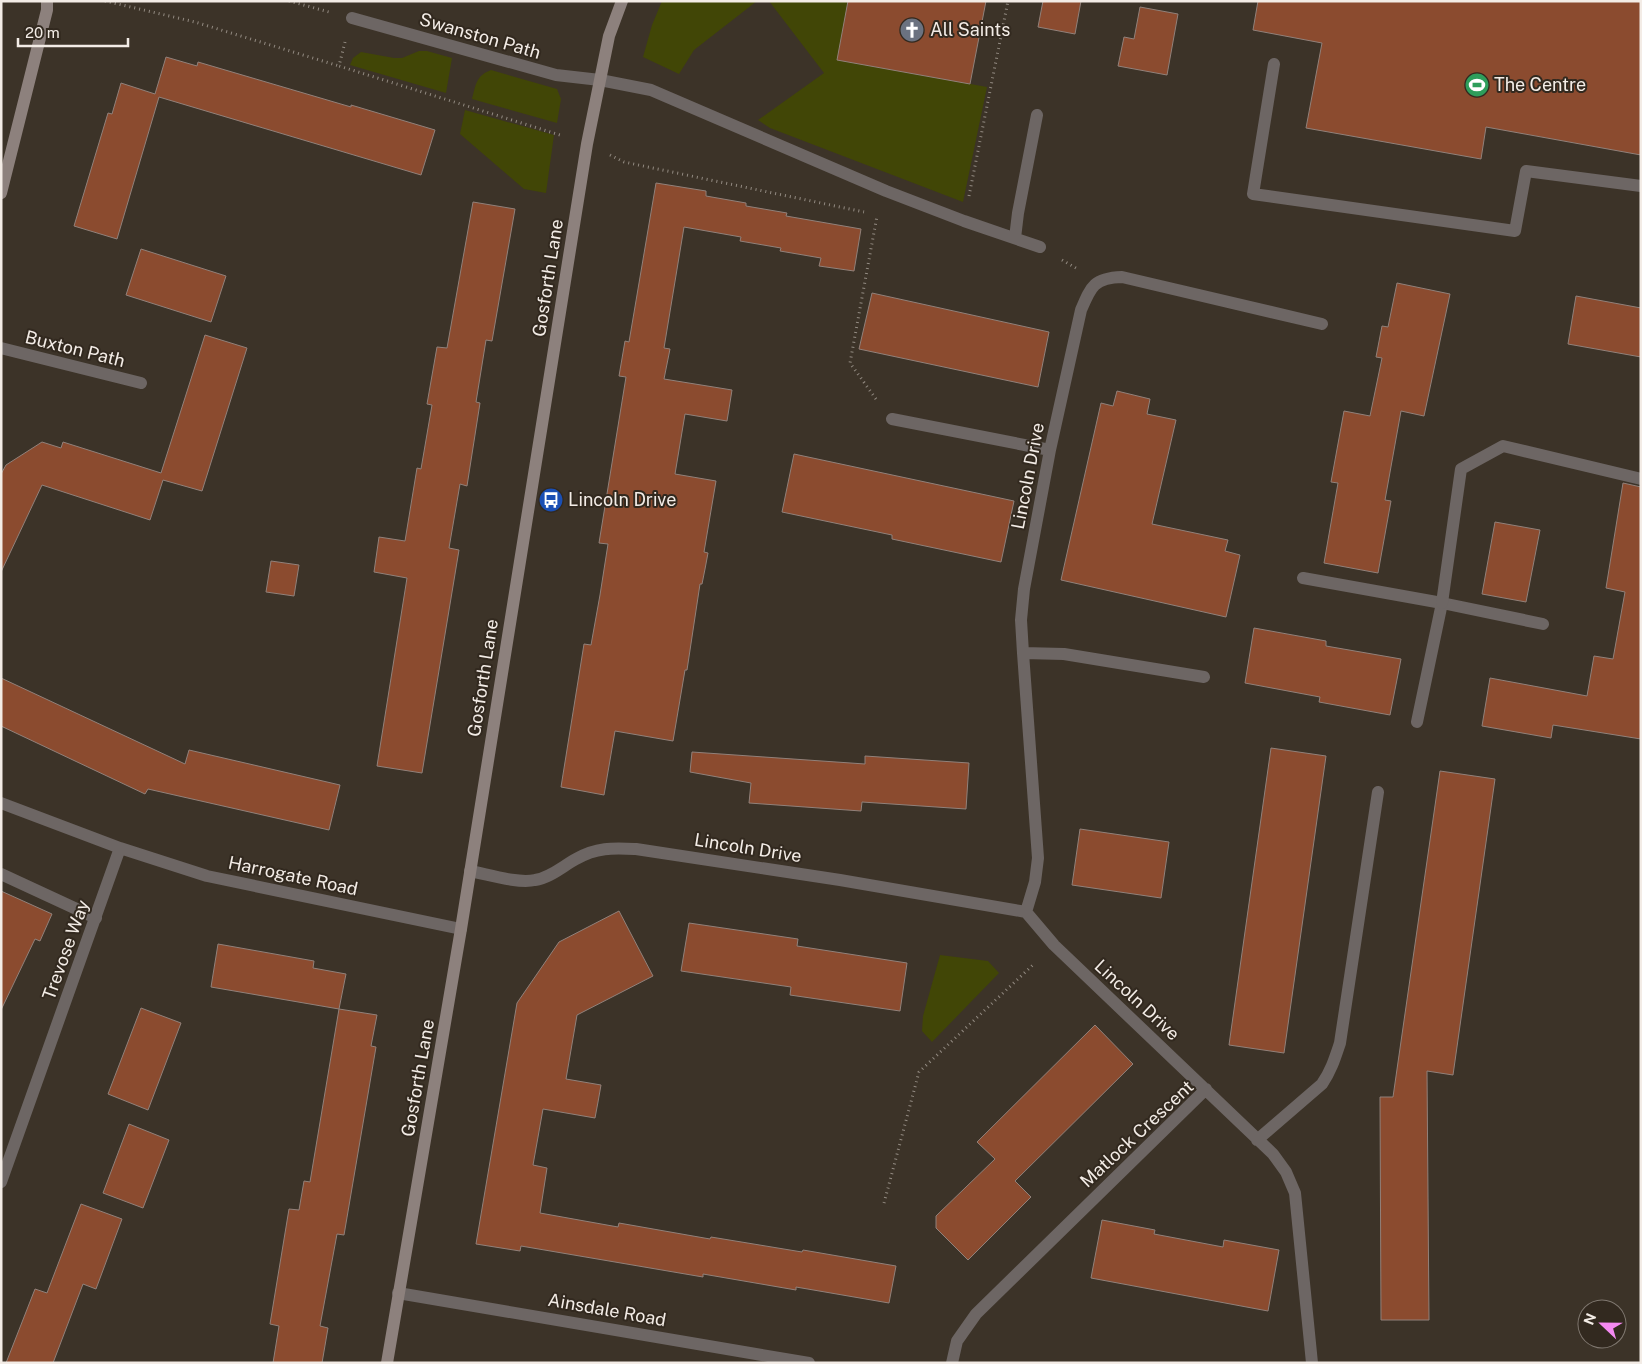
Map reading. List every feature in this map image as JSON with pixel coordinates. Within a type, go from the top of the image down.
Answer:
[{"type":"street","points":[[1,194],[47,1]]},
{"type":"street","name":"Gosforth Lane","points":[[387,1363],[461,929],[587,144],[609,36],[622,1]]},
{"type":"street","name":"Swanston Path","points":[[352,18],[556,75],[600,80],[651,90],[886,191],[964,221],[1040,246]]},
{"type":"street","points":[[1274,64],[1253,194],[1515,231],[1526,171],[1641,186]]},
{"type":"street","points":[[1015,238],[1036,115]]},
{"type":"street","points":[[1099,281],[1107,278],[1122,277],[1322,324]]},
{"type":"street","name":"Lincoln Drive","points":[[1026,912],[1035,882],[1038,858],[1021,620],[1024,589],[1050,450],[1081,310],[1090,289],[1099,281]]},
{"type":"street","name":"Buxton Path","points":[[1,348],[141,383]]},
{"type":"street","points":[[892,419],[1050,450]]},
{"type":"street","points":[[1417,722],[1442,603],[1461,469],[1503,446],[1641,479]]},
{"type":"street","points":[[1303,578],[1442,603],[1543,624]]},
{"type":"street","points":[[1023,653],[1064,654],[1204,677]]},
{"type":"street","points":[[1257,1140],[1322,1084],[1335,1060],[1340,1043],[1378,792]]},
{"type":"street","points":[[1,803],[120,848]]},
{"type":"street","name":"Trevose Way","points":[[1,1182],[120,848]]},
{"type":"street","name":"Harrogate Road","points":[[120,848],[207,876],[461,929]]},
{"type":"street","name":"Lincoln Drive","points":[[470,871],[519,880],[536,880],[545,878],[575,859],[596,850],[612,848],[636,849],[840,880],[1026,912],[1054,945],[1206,1089]]},
{"type":"street","points":[[1,874],[96,918]]},
{"type":"street","name":"Matlock Crescent","points":[[952,1363],[958,1341],[976,1314],[1206,1089],[1273,1154],[1286,1172],[1295,1193],[1312,1363]]},
{"type":"street","name":"Ainsdale Road","points":[[398,1293],[809,1363]]},
{"type":"path","points":[[105,1],[195,22],[339,66]]},
{"type":"path","points":[[289,1],[352,18]]},
{"type":"path","points":[[964,221],[1008,1]]},
{"type":"path","points":[[886,191],[878,215],[850,363],[892,419]]},
{"type":"path","points":[[1040,246],[1099,281]]},
{"type":"path","points":[[884,1203],[919,1072],[1054,945]]},
{"type":"green space","points":[[662,1],[757,1],[694,50],[679,74],[643,57],[652,25]]},
{"type":"green space","points":[[769,1],[848,1],[838,60],[987,87],[963,202],[770,128],[758,120],[824,73]]},
{"type":"green space","points":[[419,51],[427,51],[452,58],[446,93],[350,65],[353,58],[361,52],[402,58]]},
{"type":"green space","points":[[491,70],[557,89],[561,99],[557,123],[472,99],[479,78]]},
{"type":"green space","points":[[465,110],[554,135],[546,193],[524,189],[460,134]]},
{"type":"green space","points":[[940,955],[988,961],[999,973],[932,1042],[922,1031],[923,1016]]},
{"type":"building","name":"All Saints","points":[[848,1],[986,1],[970,84],[837,60]]},
{"type":"building","points":[[1043,1],[1081,1],[1075,34],[1038,27]]},
{"type":"building","name":"The Centre","points":[[1258,1],[1641,1],[1641,155],[1486,127],[1481,159],[1306,128],[1322,43],[1253,30]]},
{"type":"building","points":[[1140,7],[1178,14],[1167,75],[1118,66],[1124,37],[1134,39]]},
{"type":"building","points":[[166,57],[197,66],[198,62],[435,130],[421,175],[159,97],[117,239],[74,226],[108,113],[112,114],[121,83],[155,94]]},
{"type":"building","points":[[656,183],[706,191],[706,196],[746,203],[746,206],[787,213],[786,216],[861,229],[854,271],[819,266],[821,258],[780,251],[781,248],[740,241],[741,237],[684,227],[664,348],[670,349],[664,379],[732,390],[727,421],[685,414],[675,474],[716,481],[704,552],[708,553],[702,584],[700,584],[687,670],[685,670],[673,741],[615,731],[604,795],[561,787],[584,644],[591,645],[600,595],[608,544],[599,543],[626,377],[619,376],[625,341],[629,342]]},
{"type":"building","points":[[473,202],[515,209],[492,341],[486,340],[476,402],[480,403],[467,486],[460,484],[449,548],[459,550],[422,773],[377,766],[407,578],[374,572],[379,537],[405,541],[417,468],[421,469],[432,405],[427,404],[437,347],[447,348]]},
{"type":"building","points":[[141,249],[226,276],[211,322],[126,295]]},
{"type":"building","points":[[1397,283],[1450,294],[1424,416],[1401,411],[1385,500],[1391,501],[1378,573],[1324,563],[1338,483],[1331,482],[1344,411],[1370,416],[1382,358],[1376,357],[1382,326],[1388,327]]},
{"type":"building","points":[[872,293],[1049,332],[1038,387],[859,349]]},
{"type":"building","points":[[1576,296],[1641,308],[1641,357],[1568,344]]},
{"type":"building","points":[[205,335],[247,348],[202,491],[163,480],[150,520],[42,485],[1,572],[1,474],[6,465],[42,442],[61,448],[63,442],[161,473]]},
{"type":"building","points":[[1117,391],[1150,399],[1147,414],[1176,420],[1152,524],[1228,540],[1225,551],[1240,555],[1226,617],[1061,580],[1101,403],[1113,406]]},
{"type":"building","points":[[794,454],[1014,501],[1001,562],[892,539],[892,535],[782,512]]},
{"type":"building","points":[[1623,483],[1641,487],[1641,739],[1553,725],[1551,738],[1482,726],[1490,678],[1587,696],[1594,656],[1613,659],[1625,592],[1606,588]]},
{"type":"building","points":[[1495,522],[1540,530],[1526,602],[1482,594]]},
{"type":"building","points":[[271,561],[299,565],[294,596],[266,592]]},
{"type":"building","points":[[1254,628],[1326,641],[1326,646],[1401,659],[1390,715],[1319,702],[1320,697],[1245,683]]},
{"type":"building","points":[[1,678],[185,764],[189,750],[340,785],[329,830],[148,789],[145,794],[1,726]]},
{"type":"building","points":[[1271,748],[1326,756],[1284,1053],[1229,1045]]},
{"type":"building","points":[[692,752],[865,764],[865,756],[969,763],[966,809],[862,802],[861,811],[749,803],[751,783],[690,772]]},
{"type":"building","points":[[1440,771],[1495,779],[1453,1075],[1427,1071],[1429,1320],[1381,1320],[1380,1097],[1393,1097]]},
{"type":"building","points":[[1080,829],[1169,842],[1161,898],[1072,885]]},
{"type":"building","points":[[1,891],[52,914],[40,941],[35,939],[1,1010]]},
{"type":"building","points":[[619,911],[653,976],[577,1015],[566,1079],[601,1085],[598,1102],[595,1118],[543,1109],[533,1165],[547,1168],[540,1213],[618,1227],[619,1223],[710,1239],[711,1237],[802,1252],[803,1250],[896,1266],[889,1303],[703,1274],[703,1277],[521,1246],[520,1251],[476,1244],[517,1003],[559,942]]},
{"type":"building","points":[[689,923],[798,939],[797,946],[907,963],[900,1011],[790,995],[791,987],[681,971]]},
{"type":"building","points":[[218,944],[314,961],[313,968],[346,974],[339,1009],[211,987]]},
{"type":"building","points":[[141,1008],[181,1023],[148,1110],[108,1094]]},
{"type":"building","points":[[339,1009],[377,1015],[371,1046],[376,1047],[344,1235],[337,1234],[320,1326],[328,1328],[322,1363],[273,1363],[279,1326],[270,1324],[289,1209],[299,1210],[304,1181],[310,1182]]},
{"type":"building","points":[[1095,1025],[1133,1064],[1015,1181],[1031,1197],[968,1260],[936,1228],[936,1216],[995,1159],[977,1142]]},
{"type":"building","points":[[129,1124],[169,1140],[143,1208],[103,1193]]},
{"type":"building","points":[[81,1204],[122,1219],[96,1289],[83,1284],[53,1363],[6,1363],[35,1289],[47,1293]]},
{"type":"building","points":[[1102,1220],[1155,1230],[1154,1234],[1223,1247],[1224,1240],[1279,1250],[1268,1311],[1091,1278]]},
{"type":"place","name":"All Saints","points":[[912,30]]},
{"type":"place","name":"The Centre","points":[[1477,85]]},
{"type":"place","name":"Lincoln Drive","points":[[551,500]]}]
